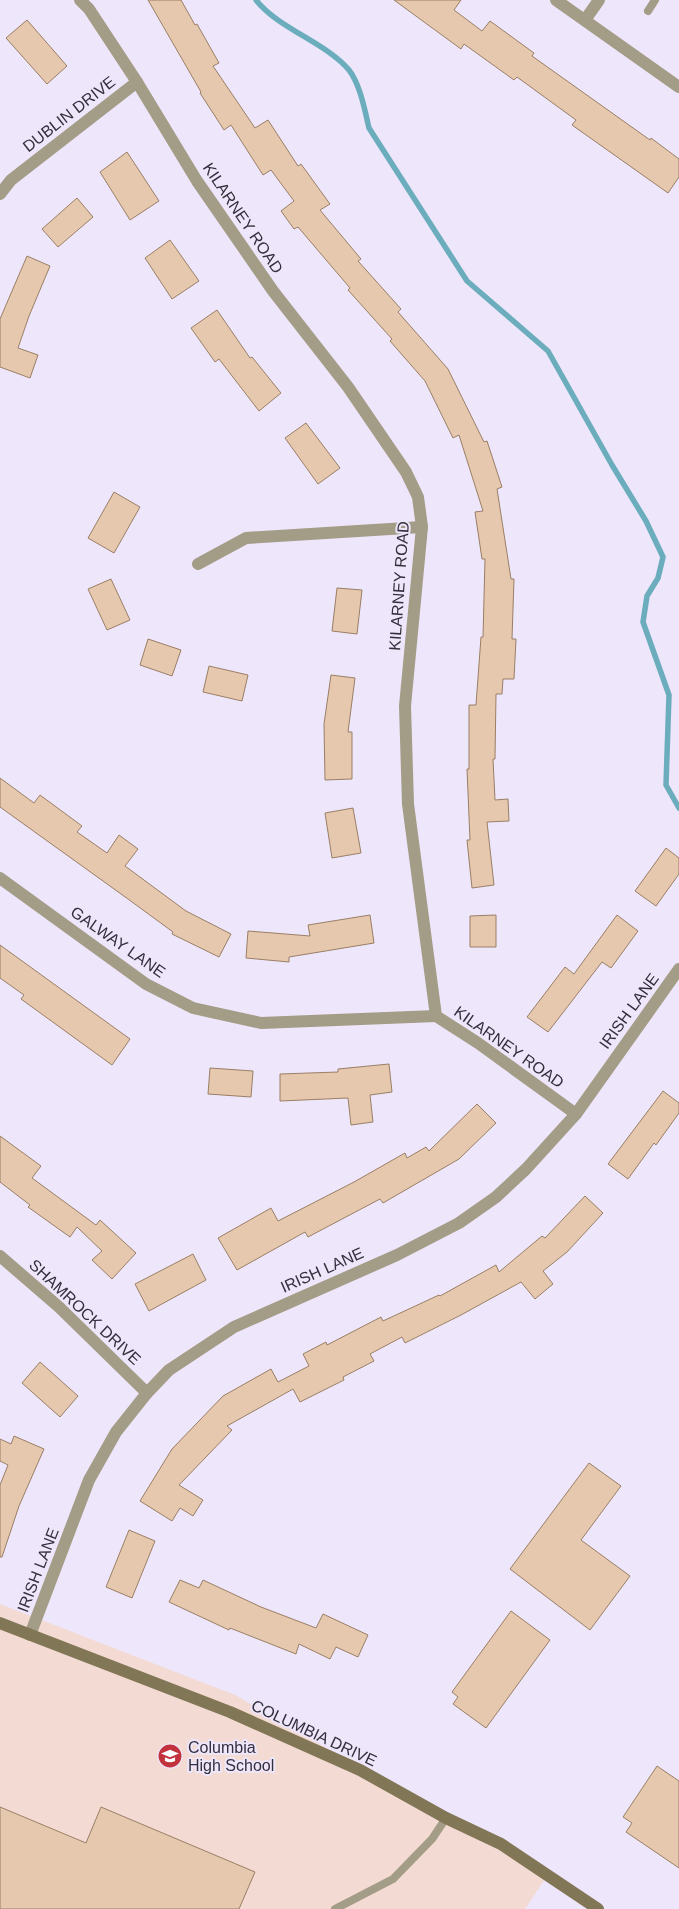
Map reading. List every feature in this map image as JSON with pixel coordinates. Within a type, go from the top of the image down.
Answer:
[{"type":"main road","name":"COLUMBIA DRIVE","points":[[0,1623],[239,1716],[360,1770],[446,1818],[501,1844],[598,1909]]},
{"type":"street","name":"KILARNEY ROAD","points":[[80,0],[89,9],[137,82],[202,188],[273,291],[348,387],[406,472],[418,497],[422,528],[405,706],[408,804],[436,1016],[576,1114]]},
{"type":"street","points":[[556,0],[679,87]]},
{"type":"street","points":[[584,20],[599,0]]},
{"type":"street","name":"DUBLIN DRIVE","points":[[0,194],[11,180],[137,82]]},
{"type":"street","points":[[198,564],[246,538],[422,528]]},
{"type":"street","name":"GALWAY LANE","points":[[0,878],[146,984],[193,1008],[260,1023],[436,1016]]},
{"type":"street","name":"IRISH LANE","points":[[30,1634],[89,1480],[116,1432],[147,1393],[169,1370],[234,1327],[397,1255],[459,1223],[502,1191],[576,1114],[679,969]]},
{"type":"street","name":"SHAMROCK DRIVE","points":[[0,1256],[59,1307],[147,1393]]},
{"type":"lane","points":[[648,11],[655,0]]},
{"type":"lane","points":[[335,1909],[393,1879],[432,1839],[446,1818]]},
{"type":"shaded area","name":"Columbia High School","points":[[0,1604],[235,1695],[547,1876],[525,1909],[0,1909]]},
{"type":"building","points":[[148,0],[181,0],[219,63],[213,66],[255,128],[268,120],[298,166],[301,164],[330,204],[320,210],[361,259],[358,261],[401,309],[398,312],[448,369],[484,442],[487,441],[502,487],[497,489],[511,579],[514,579],[512,639],[516,639],[514,679],[503,679],[502,694],[496,694],[495,759],[493,759],[495,800],[508,799],[509,821],[487,822],[494,885],[472,888],[467,840],[470,840],[467,769],[469,769],[469,705],[476,705],[481,637],[483,637],[485,559],[482,559],[475,512],[483,511],[459,435],[453,438],[425,381],[390,341],[392,339],[348,290],[350,288],[298,227],[294,229],[281,211],[294,201],[271,170],[263,175],[231,125],[224,130],[200,93]]},
{"type":"building","points":[[394,0],[461,0],[454,10],[482,31],[490,21],[534,53],[532,56],[679,159],[679,177],[668,193],[572,125],[576,120],[517,77],[514,80],[464,44],[461,49]]},
{"type":"building","points":[[27,20],[67,66],[47,84],[6,38]]},
{"type":"building","points":[[127,152],[159,201],[130,220],[100,172]]},
{"type":"building","points":[[77,198],[93,217],[58,247],[42,229]]},
{"type":"building","points":[[170,240],[199,281],[172,299],[145,258]]},
{"type":"building","points":[[27,256],[50,266],[18,348],[38,355],[30,378],[0,367],[0,319]]},
{"type":"building","points":[[217,310],[250,358],[252,357],[281,393],[259,411],[219,359],[215,362],[191,328]]},
{"type":"building","points":[[306,423],[340,468],[318,484],[285,438]]},
{"type":"building","points":[[114,492],[140,507],[114,553],[88,538]]},
{"type":"building","points":[[111,579],[130,620],[107,630],[88,589]]},
{"type":"building","points":[[337,588],[362,590],[357,634],[332,631]]},
{"type":"building","points":[[148,639],[181,650],[172,676],[140,665]]},
{"type":"building","points":[[209,666],[248,675],[242,701],[203,692]]},
{"type":"building","points":[[331,675],[355,678],[348,732],[352,732],[352,779],[325,780],[324,724]]},
{"type":"building","points":[[0,778],[34,803],[40,795],[82,826],[77,832],[107,853],[119,835],[138,849],[125,866],[186,911],[231,934],[219,957],[172,934],[173,932],[0,807]]},
{"type":"building","points":[[353,808],[361,853],[332,858],[325,813]]},
{"type":"building","points":[[666,848],[679,858],[679,874],[656,906],[635,891]]},
{"type":"building","points":[[370,915],[374,943],[289,957],[289,962],[246,958],[248,931],[310,936],[308,925]]},
{"type":"building","points":[[496,915],[496,947],[470,947],[470,916]]},
{"type":"building","points":[[617,915],[638,931],[611,968],[602,962],[548,1032],[527,1017],[565,967],[574,974]]},
{"type":"building","points":[[0,945],[130,1039],[112,1065],[21,999],[24,995],[0,978]]},
{"type":"building","points":[[389,1064],[392,1092],[370,1095],[373,1122],[351,1125],[348,1098],[280,1101],[280,1074],[338,1072],[338,1069]]},
{"type":"building","points":[[210,1068],[253,1071],[251,1097],[208,1094]]},
{"type":"building","points":[[663,1091],[679,1103],[679,1113],[628,1179],[608,1164]]},
{"type":"building","points":[[477,1104],[496,1123],[459,1159],[383,1203],[380,1199],[308,1237],[305,1232],[237,1270],[218,1238],[271,1208],[278,1221],[405,1153],[407,1158],[426,1147],[429,1151]]},
{"type":"building","points":[[0,1136],[41,1166],[32,1178],[96,1225],[100,1220],[136,1253],[112,1279],[92,1260],[102,1251],[77,1227],[70,1237],[28,1207],[30,1205],[0,1182]]},
{"type":"building","points":[[585,1196],[603,1213],[567,1252],[543,1271],[553,1284],[535,1299],[521,1282],[405,1343],[402,1337],[370,1354],[374,1361],[343,1377],[344,1380],[300,1402],[293,1389],[227,1426],[232,1430],[179,1485],[203,1500],[193,1516],[180,1508],[172,1521],[140,1501],[172,1449],[223,1396],[271,1369],[278,1382],[309,1366],[303,1354],[326,1342],[327,1345],[381,1317],[383,1321],[440,1296],[496,1265],[499,1272],[542,1236],[545,1238]]},
{"type":"building","points":[[193,1254],[206,1280],[149,1311],[135,1284]]},
{"type":"building","points":[[40,1362],[78,1396],[60,1417],[22,1383]]},
{"type":"building","points":[[14,1436],[44,1449],[19,1506],[2,1557],[0,1557],[0,1485],[8,1465],[0,1461],[0,1439],[11,1444]]},
{"type":"building","points":[[589,1463],[621,1486],[581,1540],[630,1576],[590,1630],[510,1569]]},
{"type":"building","points":[[129,1530],[155,1541],[132,1598],[106,1587]]},
{"type":"building","points":[[180,1580],[199,1588],[203,1580],[261,1607],[316,1628],[323,1614],[368,1635],[358,1657],[336,1647],[330,1659],[299,1644],[296,1654],[230,1628],[229,1630],[169,1602]]},
{"type":"building","points":[[511,1611],[550,1640],[486,1728],[453,1704],[458,1697],[452,1692]]},
{"type":"building","points":[[657,1766],[679,1781],[679,1868],[626,1832],[632,1823],[623,1817]]},
{"type":"building","points":[[0,1807],[86,1843],[101,1807],[255,1872],[239,1909],[0,1909]]},
{"type":"waterway","points":[[256,0],[277,19],[328,51],[349,70],[359,90],[369,128],[467,281],[548,351],[646,521],[663,557],[658,578],[647,596],[643,622],[669,695],[666,785],[679,808]]},
{"type":"place","name":"Columbia High School","points":[[170,1756]]}]
